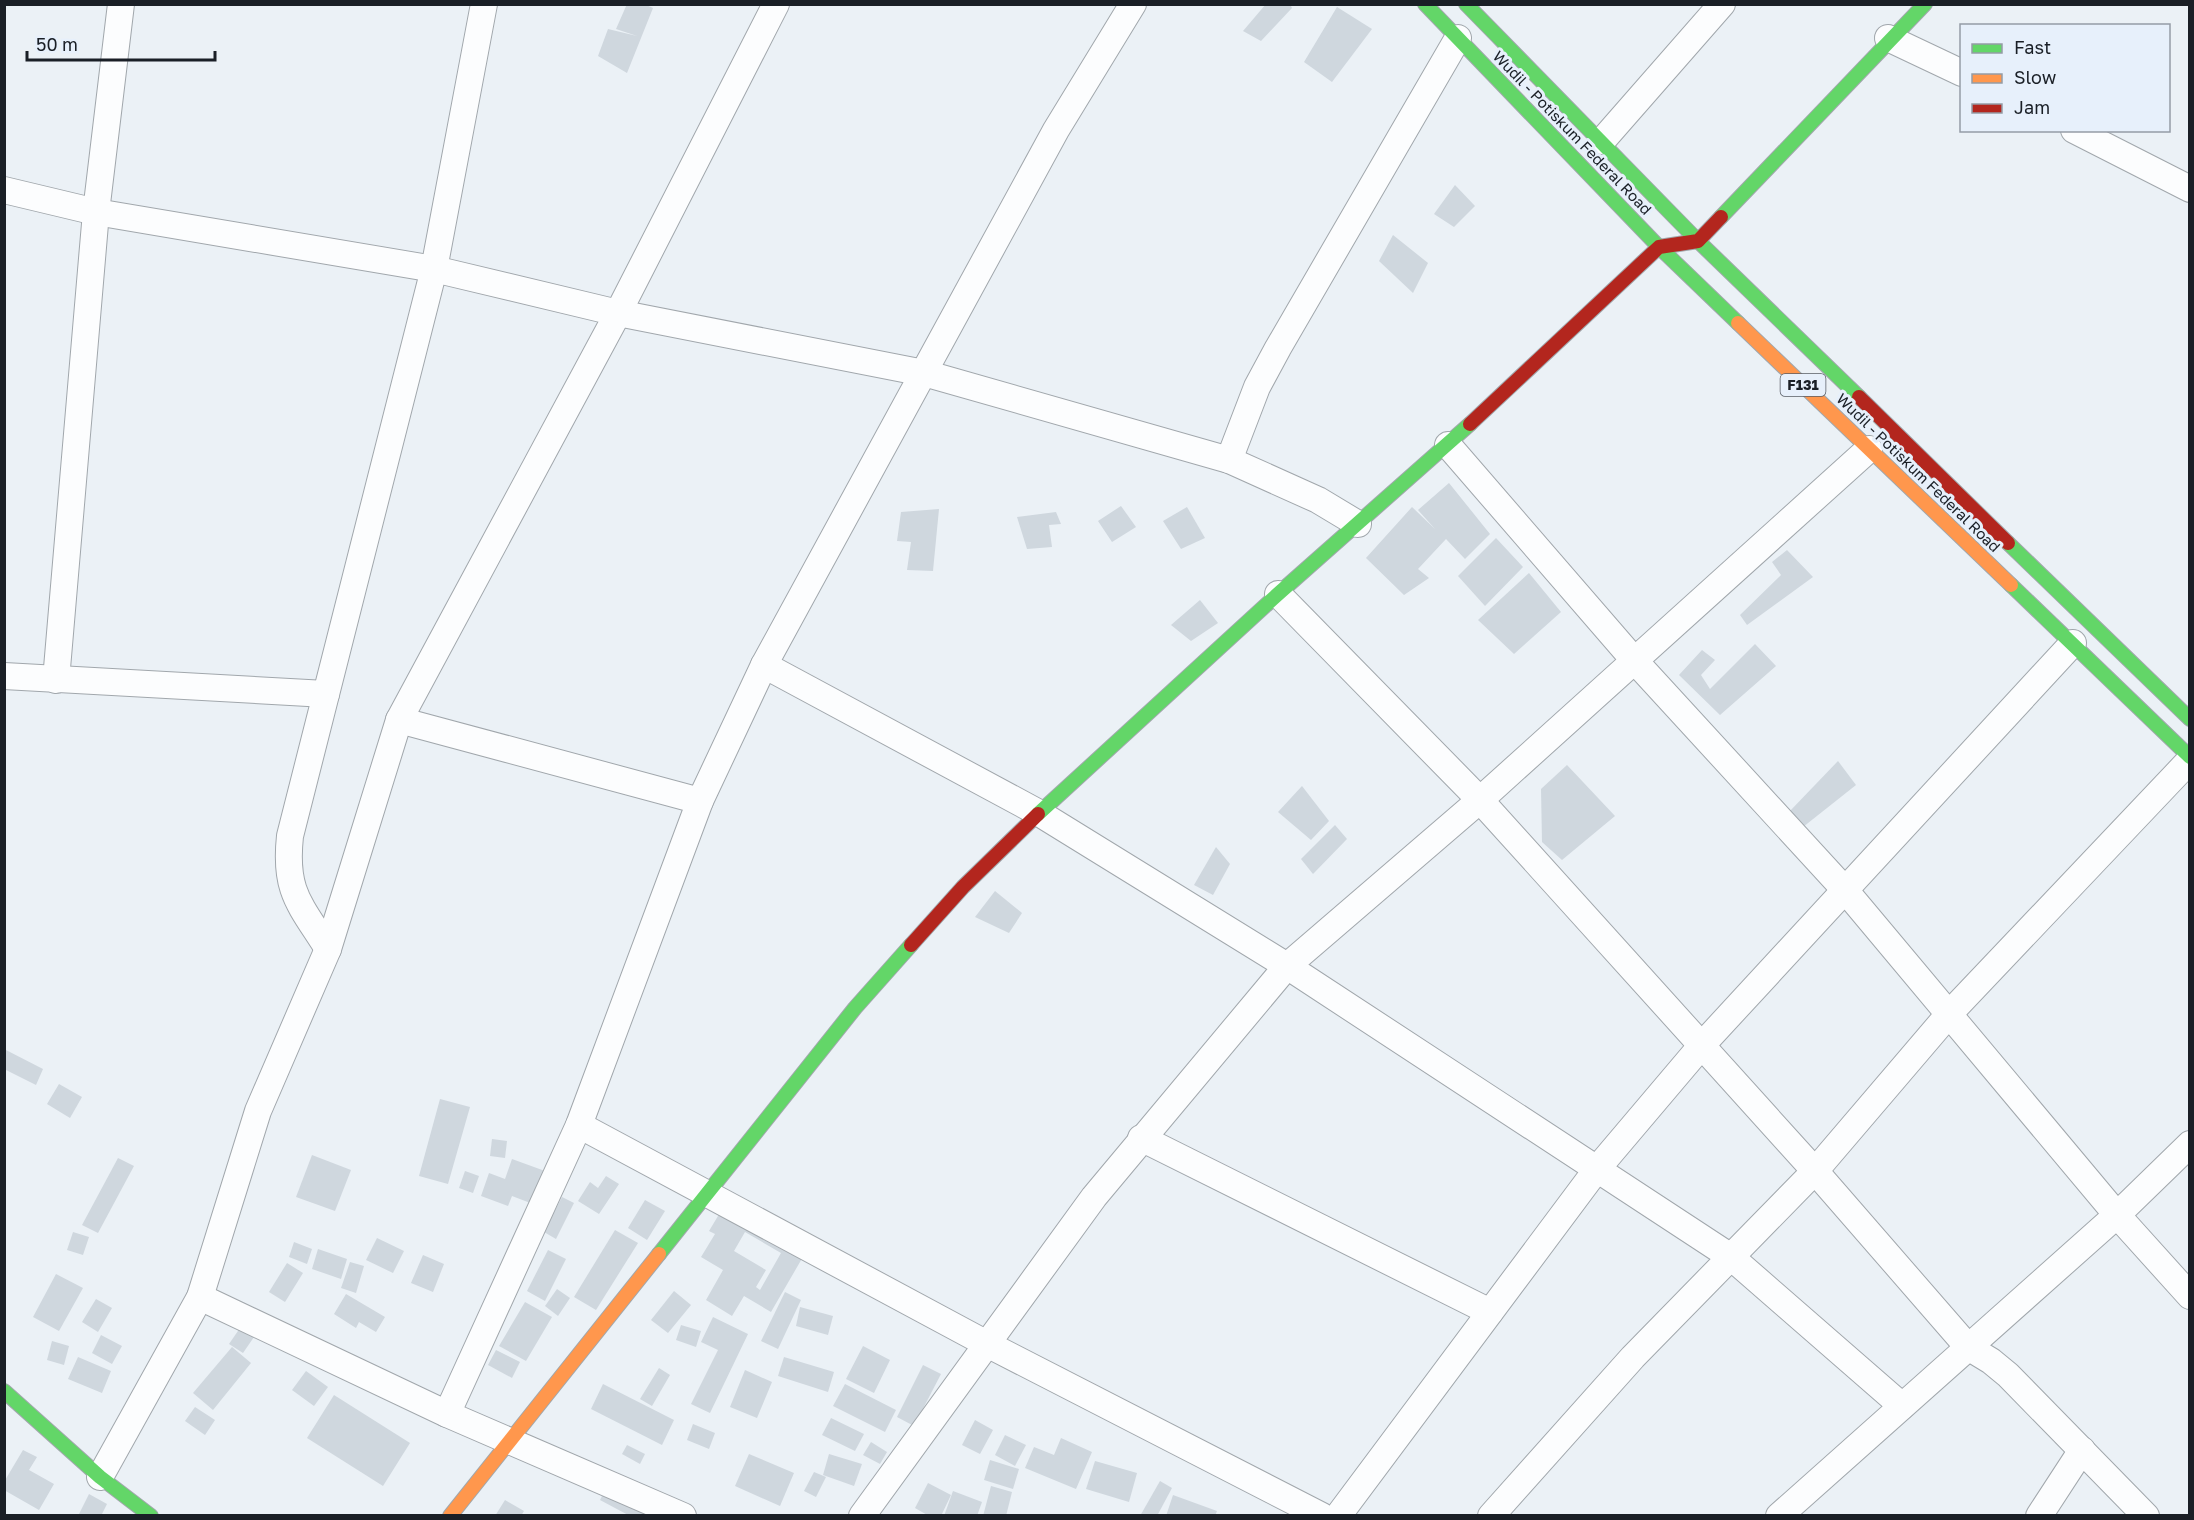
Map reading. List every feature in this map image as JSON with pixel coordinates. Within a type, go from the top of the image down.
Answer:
[{"type":"street","points":[[56,680],[96,212],[121,4]]},
{"type":"street","points":[[328,949],[292,891],[287,864],[290,836],[434,269],[484,4]]},
{"type":"street","points":[[100,1477],[200,1297],[258,1111],[328,949],[399,720],[618,313],[776,4]]},
{"type":"street","points":[[447,1414],[579,1125],[700,801],[764,665],[1056,130],[1133,4]]},
{"type":"street","name":"Wudil - Potiskum Federal Road","points":[[1425,4],[1659,247],[2190,758]]},
{"type":"street","name":"Wudil - Potiskum Federal Road","points":[[1466,4],[1698,241],[2190,719]]},
{"type":"street","points":[[1602,141],[1722,4]]},
{"type":"street","points":[[450,1515],[704,1194],[855,1008],[963,887],[1039,813],[1278,594],[1448,445],[1659,247],[1698,241],[1924,4]]},
{"type":"street","points":[[1229,460],[1257,387],[1278,348],[1458,38]]},
{"type":"street","points":[[1890,38],[1960,72]]},
{"type":"street","points":[[2078,132],[2190,189]]},
{"type":"street","points":[[4,190],[96,212],[434,269],[618,313],[924,373],[1229,460],[1318,500],[1358,524]]},
{"type":"street","points":[[1448,445],[1634,660],[1845,890],[2117,1215],[2190,1296]]},
{"type":"street","points":[[862,1515],[1056,1246],[1141,1138],[1287,966],[1480,800],[1869,449]]},
{"type":"street","points":[[1278,594],[1480,800],[1815,1171],[1968,1347],[1991,1361],[2008,1376],[2146,1515]]},
{"type":"street","points":[[1338,1515],[1597,1169],[1702,1045],[2073,643]]},
{"type":"street","points":[[764,665],[1039,813],[1287,966],[1731,1257],[1902,1406]]},
{"type":"street","points":[[4,676],[326,693]]},
{"type":"street","points":[[399,720],[700,801]]},
{"type":"street","points":[[1491,1515],[1633,1357],[1815,1171],[1949,1014],[2190,758]]},
{"type":"street","points":[[579,1125],[987,1344],[1322,1515]]},
{"type":"street","points":[[1141,1138],[1490,1312]]},
{"type":"street","points":[[1779,1515],[2117,1215],[2190,1143]]},
{"type":"street","points":[[200,1297],[447,1414],[683,1515]]},
{"type":"street","points":[[4,1391],[100,1477],[151,1515]]},
{"type":"street","points":[[2040,1515],[2082,1450]]},
{"type":"building","points":[[627,4],[644,4],[653,8],[627,73],[598,56],[608,29],[637,36],[616,29]]},
{"type":"building","points":[[1266,4],[1290,4],[1292,8],[1261,41],[1243,31]]},
{"type":"building","points":[[1337,7],[1372,29],[1332,82],[1304,62]]},
{"type":"building","points":[[1455,185],[1475,206],[1454,227],[1434,214]]},
{"type":"building","points":[[1393,235],[1428,263],[1413,293],[1379,261]]},
{"type":"building","points":[[1449,483],[1490,534],[1465,559],[1446,539],[1418,569],[1429,578],[1404,595],[1366,558],[1412,507],[1435,529],[1418,510]]},
{"type":"building","points":[[1121,506],[1136,527],[1112,542],[1098,521]]},
{"type":"building","points":[[1187,507],[1205,538],[1181,549],[1163,521]]},
{"type":"building","points":[[939,509],[933,571],[907,570],[911,542],[897,541],[901,512]]},
{"type":"building","points":[[1056,512],[1061,524],[1049,525],[1052,547],[1027,549],[1017,517]]},
{"type":"building","points":[[1496,538],[1523,567],[1485,606],[1458,576]]},
{"type":"building","points":[[1787,550],[1813,577],[1747,625],[1740,615],[1781,575],[1772,562]]},
{"type":"building","points":[[1529,573],[1561,612],[1514,654],[1478,620]]},
{"type":"building","points":[[1200,600],[1218,623],[1191,641],[1171,625]]},
{"type":"building","points":[[1755,644],[1776,666],[1720,715],[1679,675],[1702,650],[1715,660],[1701,675],[1710,689]]},
{"type":"building","points":[[1838,761],[1856,785],[1803,827],[1790,811]]},
{"type":"building","points":[[1567,765],[1615,816],[1562,860],[1542,842],[1541,789]]},
{"type":"building","points":[[1302,786],[1329,821],[1311,840],[1278,812]]},
{"type":"building","points":[[1335,825],[1347,839],[1313,874],[1301,859]]},
{"type":"building","points":[[1216,847],[1230,864],[1213,895],[1194,885]]},
{"type":"building","points":[[995,891],[1022,913],[1009,933],[975,917]]},
{"type":"building","points":[[4,1049],[43,1069],[36,1085],[4,1069]]},
{"type":"building","points":[[59,1084],[82,1097],[70,1118],[47,1104]]},
{"type":"building","points":[[440,1099],[470,1107],[448,1184],[419,1176]]},
{"type":"building","points":[[492,1139],[507,1141],[505,1158],[490,1156]]},
{"type":"building","points":[[312,1155],[351,1170],[335,1211],[296,1197]]},
{"type":"building","points":[[118,1158],[134,1166],[98,1233],[82,1225]]},
{"type":"building","points":[[512,1159],[545,1171],[533,1204],[512,1196],[508,1206],[481,1196],[489,1173],[505,1179]]},
{"type":"building","points":[[465,1171],[479,1176],[473,1193],[459,1188]]},
{"type":"building","points":[[606,1176],[619,1184],[599,1214],[578,1201],[590,1182],[598,1188]]},
{"type":"building","points":[[730,1196],[811,1243],[771,1312],[744,1296],[732,1316],[706,1300],[723,1270],[701,1257],[715,1234],[709,1231]],"holes":[[[745,1232],[781,1253],[760,1290],[756,1287],[766,1270],[734,1251]]]},
{"type":"building","points":[[562,1197],[574,1203],[556,1239],[544,1232]]},
{"type":"building","points":[[645,1200],[665,1211],[647,1240],[628,1228]]},
{"type":"building","points":[[615,1230],[638,1243],[596,1310],[574,1297]]},
{"type":"building","points":[[73,1232],[89,1237],[83,1255],[67,1250]]},
{"type":"building","points":[[377,1238],[404,1251],[393,1273],[366,1260]]},
{"type":"building","points":[[294,1242],[312,1249],[307,1264],[289,1257]]},
{"type":"building","points":[[318,1249],[347,1259],[341,1279],[312,1269]]},
{"type":"building","points":[[548,1250],[566,1259],[545,1301],[527,1291]]},
{"type":"building","points":[[423,1255],[444,1264],[433,1292],[411,1283]]},
{"type":"building","points":[[350,1262],[364,1266],[356,1293],[341,1288]]},
{"type":"building","points":[[287,1263],[303,1273],[285,1302],[269,1292]]},
{"type":"building","points":[[56,1274],[83,1288],[59,1331],[33,1317]]},
{"type":"building","points":[[557,1289],[570,1298],[558,1316],[545,1306]]},
{"type":"building","points":[[674,1291],[691,1305],[668,1333],[651,1320]]},
{"type":"building","points":[[785,1292],[801,1300],[778,1349],[761,1341]]},
{"type":"building","points":[[346,1294],[385,1317],[376,1332],[359,1322],[356,1328],[334,1314]]},
{"type":"building","points":[[96,1299],[112,1308],[98,1332],[82,1322]]},
{"type":"building","points":[[525,1302],[552,1317],[526,1361],[499,1346]]},
{"type":"building","points":[[800,1307],[833,1316],[828,1335],[796,1326]]},
{"type":"building","points":[[713,1317],[748,1334],[710,1413],[691,1404],[718,1350],[701,1342]]},
{"type":"building","points":[[681,1325],[701,1331],[696,1347],[676,1340]]},
{"type":"building","points":[[240,1328],[254,1337],[243,1353],[229,1344]]},
{"type":"building","points":[[101,1335],[122,1346],[112,1364],[92,1353]]},
{"type":"building","points":[[52,1341],[69,1346],[64,1365],[47,1360]]},
{"type":"building","points":[[863,1346],[890,1360],[874,1393],[846,1379]]},
{"type":"building","points":[[232,1347],[251,1363],[213,1410],[193,1393]]},
{"type":"building","points":[[496,1350],[520,1362],[512,1378],[488,1365]]},
{"type":"building","points":[[78,1357],[111,1371],[102,1393],[68,1379]]},
{"type":"building","points":[[784,1357],[834,1372],[828,1392],[778,1376]]},
{"type":"building","points":[[923,1365],[941,1374],[914,1426],[897,1417]]},
{"type":"building","points":[[659,1368],[670,1375],[652,1406],[640,1399]]},
{"type":"building","points":[[745,1370],[772,1382],[757,1418],[730,1407]]},
{"type":"building","points":[[306,1371],[328,1387],[314,1406],[292,1390]]},
{"type":"building","points":[[603,1384],[674,1420],[662,1445],[591,1409]]},
{"type":"building","points":[[845,1384],[896,1410],[885,1432],[833,1406]]},
{"type":"building","points":[[334,1395],[410,1443],[383,1486],[307,1438]]},
{"type":"building","points":[[195,1407],[215,1420],[205,1435],[185,1421]]},
{"type":"building","points":[[831,1418],[864,1434],[855,1451],[822,1435]]},
{"type":"building","points":[[975,1420],[993,1430],[980,1454],[962,1445]]},
{"type":"building","points":[[693,1424],[715,1433],[709,1449],[687,1440]]},
{"type":"building","points":[[1005,1435],[1026,1445],[1015,1466],[995,1455]]},
{"type":"building","points":[[1061,1438],[1092,1452],[1076,1489],[1025,1468],[1034,1447],[1054,1455]]},
{"type":"building","points":[[871,1442],[887,1452],[880,1464],[863,1455]]},
{"type":"building","points":[[627,1445],[645,1454],[640,1464],[622,1454]]},
{"type":"building","points":[[23,1450],[37,1457],[29,1470],[54,1484],[39,1510],[4,1490],[4,1482]]},
{"type":"building","points":[[749,1454],[794,1473],[780,1506],[735,1486]]},
{"type":"building","points":[[829,1454],[862,1464],[854,1486],[823,1475]]},
{"type":"building","points":[[990,1460],[1019,1469],[1013,1489],[984,1480]]},
{"type":"building","points":[[1095,1461],[1137,1473],[1129,1502],[1086,1489]]},
{"type":"building","points":[[814,1472],[826,1477],[816,1497],[804,1491]]},
{"type":"building","points":[[1160,1481],[1172,1488],[1157,1516],[1140,1516]]},
{"type":"building","points":[[609,1482],[648,1503],[642,1516],[630,1516],[600,1500]]},
{"type":"building","points":[[928,1483],[951,1495],[941,1516],[929,1516],[915,1508]]},
{"type":"building","points":[[991,1486],[1012,1492],[1006,1516],[983,1516]]},
{"type":"building","points":[[953,1491],[982,1502],[977,1516],[944,1516]]},
{"type":"building","points":[[89,1494],[107,1504],[101,1516],[78,1516]]},
{"type":"building","points":[[1173,1495],[1217,1511],[1215,1516],[1166,1516]]},
{"type":"building","points":[[505,1500],[524,1511],[521,1516],[495,1516]]},
{"type":"traffic: fast","points":[[1425,4],[1659,247],[1738,323]]},
{"type":"traffic: fast","points":[[1466,4],[1698,241],[1859,397]]},
{"type":"traffic: fast","points":[[1721,217],[1925,4]]},
{"type":"traffic: fast","points":[[1038,814],[1278,594],[1470,424]]},
{"type":"traffic: fast","points":[[2008,543],[2190,719]]},
{"type":"traffic: fast","points":[[2011,585],[2190,757]]},
{"type":"traffic: fast","points":[[659,1254],[855,1008],[911,945]]},
{"type":"traffic: fast","points":[[4,1391],[100,1477],[151,1516]]},
{"type":"traffic: slow","points":[[1738,323],[2011,585]]},
{"type":"traffic: slow","points":[[450,1516],[659,1254]]},
{"type":"traffic: jam","points":[[1470,424],[1659,247],[1698,241],[1721,217]]},
{"type":"traffic: jam","points":[[1859,397],[2008,543]]},
{"type":"traffic: jam","points":[[911,945],[963,887],[1038,814]]}]
